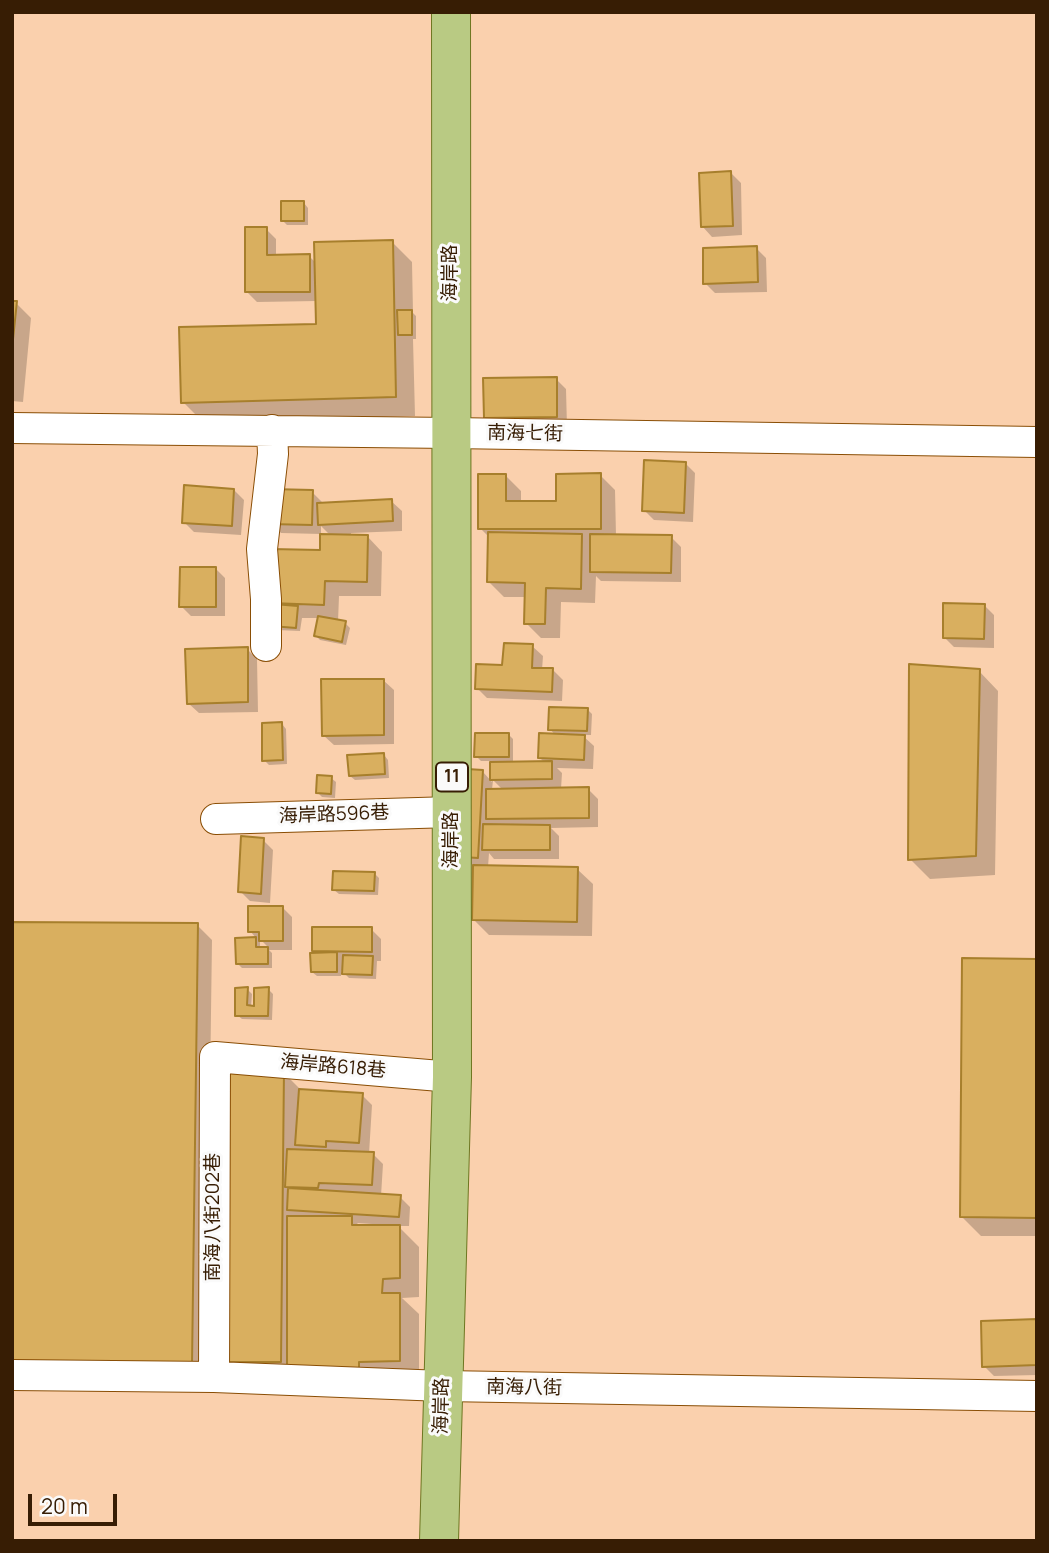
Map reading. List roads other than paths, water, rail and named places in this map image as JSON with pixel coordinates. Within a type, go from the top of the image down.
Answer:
[{"type":"main road","name":"海岸路","points":[[439,1541],[452,1077],[451,12]]},
{"type":"street","name":"南海七街","points":[[12,428],[1037,442]]},
{"type":"street","points":[[266,646],[267,599],[262,549],[273,454],[272,430]]},
{"type":"street","name":"海岸路596巷","points":[[216,819],[452,812]]},
{"type":"street","name":"海岸路618巷","points":[[215,1057],[452,1077]]},
{"type":"street","name":"南海八街202巷","points":[[214,1377],[215,1057]]},
{"type":"street","name":"南海八街","points":[[12,1376],[214,1377],[443,1386],[1037,1396]]}]
